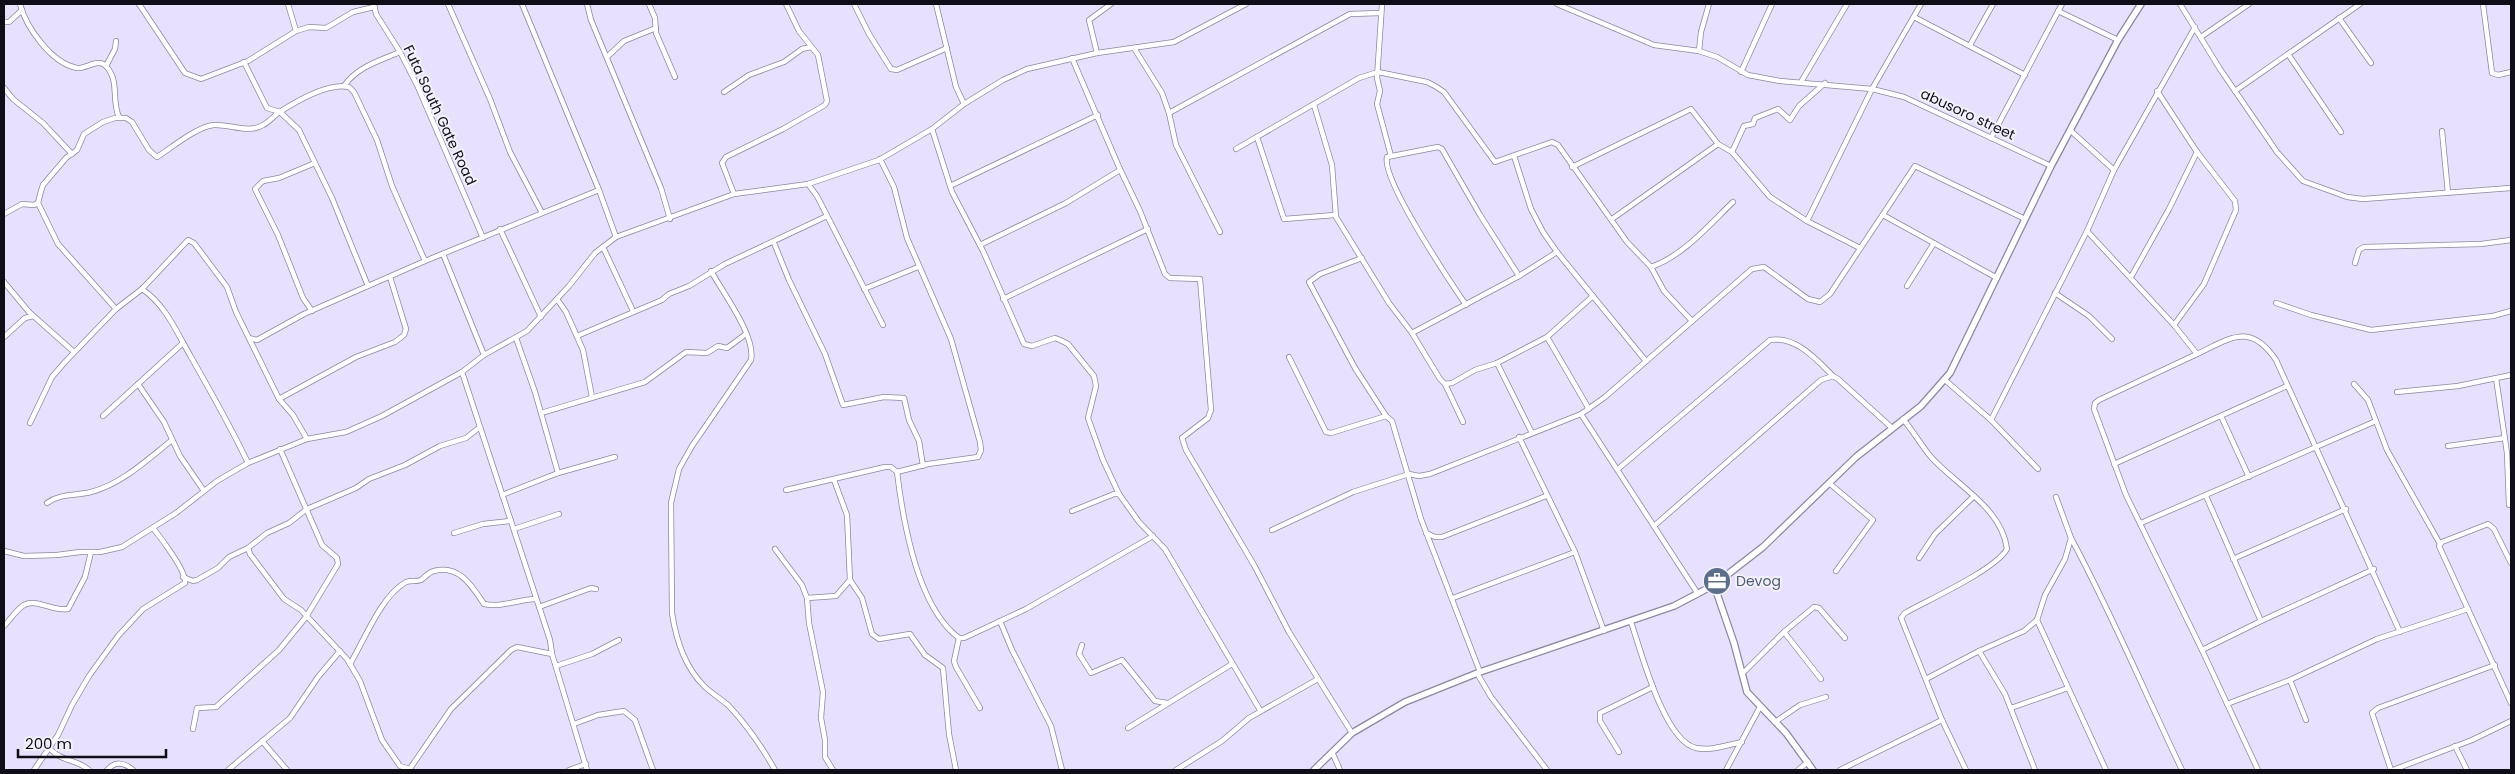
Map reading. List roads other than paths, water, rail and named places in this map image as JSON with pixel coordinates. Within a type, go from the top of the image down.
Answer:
[{"type":"street","points":[[20,4],[40,42],[54,56],[77,68],[98,63],[106,66],[114,79],[116,110],[119,117]]},
{"type":"street","points":[[139,4],[188,76],[206,78],[244,62],[296,31],[309,27],[326,28],[353,12],[374,6]]},
{"type":"street","points":[[288,4],[296,31]]},
{"type":"street","points":[[448,4],[490,99],[510,152],[541,211]]},
{"type":"street","points":[[522,4],[599,190],[616,237]]},
{"type":"street","points":[[587,4],[591,20],[608,56],[661,188],[670,219]]},
{"type":"street","points":[[649,4],[656,28],[675,76]]},
{"type":"street","points":[[734,194],[722,163],[726,157],[783,129],[825,105],[827,98],[818,55],[804,40],[786,4]]},
{"type":"street","points":[[854,4],[869,34],[891,68],[896,70],[947,48]]},
{"type":"street","points":[[936,4],[956,87],[964,104]]},
{"type":"street","points":[[1097,53],[1089,20],[1103,6],[1111,4]]},
{"type":"street","points":[[4,551],[24,556],[106,551],[122,547],[194,502],[204,491],[248,463],[307,439],[352,430],[382,416],[462,372],[484,355],[528,331],[603,247],[616,237],[670,219],[734,194],[808,184],[880,159],[892,154],[932,129],[964,104],[1003,80],[1027,69],[1097,53],[1174,42],[1246,4]]},
{"type":"street","points":[[1382,4],[1378,72],[1380,91],[1377,104],[1392,156]]},
{"type":"street","points":[[1557,4],[1654,45],[1699,52],[1721,58],[1741,72],[1772,4]]},
{"type":"street","points":[[1699,52],[1701,32],[1709,4]]},
{"type":"street","points":[[1801,82],[1847,4]]},
{"type":"street","points":[[1807,221],[1872,88],[1921,4]]},
{"type":"street","points":[[1970,45],[1993,4]]},
{"type":"street","points":[[1991,138],[2062,4]]},
{"type":"street","points":[[1314,770],[1352,733],[1405,702],[1479,672],[1674,606],[1714,585],[1763,547],[1891,427],[1921,406],[1945,380],[1998,278],[2051,166],[2118,40],[2141,4]]},
{"type":"street","points":[[2180,4],[2235,91],[2277,152],[2303,182],[2347,197],[2363,199],[2511,188]]},
{"type":"street","points":[[2200,37],[2250,4]]},
{"type":"street","points":[[2235,91],[2360,4]]},
{"type":"street","points":[[2483,4],[2492,73],[2498,75],[2511,72]]},
{"type":"street","name":"Futa South Gate Road","points":[[374,6],[376,14],[400,52],[438,132],[483,238]]},
{"type":"street","points":[[4,22],[9,22],[22,10]]},
{"type":"street","points":[[2058,11],[2118,40]]},
{"type":"street","points":[[1170,113],[1350,14],[1381,13]]},
{"type":"street","points":[[1914,17],[2025,74]]},
{"type":"street","points":[[2339,18],[2371,63]]},
{"type":"street","points":[[1991,420],[2087,230],[2114,170],[2157,91],[2195,27]]},
{"type":"street","points":[[608,56],[624,41],[656,28]]},
{"type":"street","points":[[802,49],[804,40]]},
{"type":"street","points":[[106,66],[115,49],[116,41]]},
{"type":"street","points":[[724,92],[759,70],[784,62],[802,49],[811,47]]},
{"type":"street","points":[[1134,48],[1162,93],[1170,113],[1176,146],[1220,232]]},
{"type":"street","points":[[344,86],[350,77],[365,66],[400,52]]},
{"type":"street","points":[[2288,54],[2342,132]]},
{"type":"street","points":[[1072,58],[1120,170],[1148,229],[1167,277],[1200,278],[1202,283],[1211,410],[1208,418],[1182,438],[1186,450],[1318,679],[1352,733]]},
{"type":"street","points":[[244,62],[267,108],[280,112],[296,125],[332,198],[368,286]]},
{"type":"street","points":[[1236,149],[1314,106],[1352,82],[1378,72],[1427,82],[1444,92],[1495,162],[1554,142],[1627,242],[1651,268],[1664,290],[1692,321]]},
{"type":"street","name":"abusoro street","points":[[1741,72],[1772,80],[1872,88],[1926,106],[2051,166]]},
{"type":"street","points":[[1732,152],[1744,126],[1753,124],[1755,118],[1774,109],[1778,109],[1790,120],[1799,106],[1825,84]]},
{"type":"street","points":[[116,309],[58,244],[38,203],[43,185],[77,150],[86,132],[103,122],[119,117],[132,122],[149,150],[157,157],[204,128],[214,125],[237,128],[261,126],[280,112],[324,90],[344,86],[354,92],[377,140],[392,186],[425,260]]},
{"type":"street","points":[[4,88],[13,99],[43,123],[72,154]]},
{"type":"street","points":[[2157,91],[2197,152],[2235,201],[2236,210],[2204,284],[2174,325]]},
{"type":"street","points":[[1314,106],[1332,165],[1335,215],[1389,303],[1412,333],[1445,384],[1462,422]]},
{"type":"street","points":[[1572,167],[1689,108],[1718,144],[1732,152],[1770,197],[1807,221],[1860,248]]},
{"type":"street","points":[[950,186],[1098,115]]},
{"type":"street","points":[[932,129],[950,186],[980,245],[1026,346],[1055,338],[1060,340],[1068,344],[1094,376],[1096,386],[1088,418],[1103,460],[1119,494],[1132,515],[1165,549],[1260,710]]},
{"type":"street","points":[[2071,131],[2114,170]]},
{"type":"street","points":[[2442,131],[2448,193]]},
{"type":"street","points":[[1257,137],[1284,219],[1335,215]]},
{"type":"street","points":[[1612,219],[1718,144]]},
{"type":"street","points":[[1466,305],[1427,249],[1386,161],[1387,157],[1438,147],[1442,149],[1480,215],[1519,276]]},
{"type":"street","points":[[2131,277],[2197,152]]},
{"type":"street","points":[[1514,156],[1531,210],[1557,252],[1645,360]]},
{"type":"street","points":[[786,490],[885,467],[897,472],[978,457],[981,450],[952,339],[918,267],[907,238],[894,187],[880,159]]},
{"type":"street","points":[[312,311],[303,298],[278,235],[256,189],[263,181],[279,178],[314,163]]},
{"type":"street","points":[[1272,530],[1353,492],[1409,474],[1419,476],[1430,474],[1581,414],[1692,321],[1741,276],[1759,266],[1769,271],[1808,300],[1820,302],[1830,294],[1912,168],[1916,166],[2025,219]]},
{"type":"street","points":[[980,245],[1066,203],[1120,170]]},
{"type":"street","points":[[808,184],[817,196],[883,325]]},
{"type":"street","points":[[249,338],[256,340],[312,311],[425,260],[483,238],[541,211],[599,190]]},
{"type":"street","points":[[1651,268],[1692,242],[1733,202]]},
{"type":"street","points":[[4,214],[22,204],[34,205],[38,203]]},
{"type":"street","points":[[1882,215],[1998,278]]},
{"type":"street","points":[[577,336],[663,299],[711,272],[827,216]]},
{"type":"street","points":[[1003,299],[1148,229]]},
{"type":"street","points":[[500,230],[541,317]]},
{"type":"street","points":[[2087,230],[2174,325],[2197,354]]},
{"type":"street","points":[[30,423],[52,377],[116,309],[142,289],[184,243],[190,240],[227,287],[236,312],[279,399],[293,416],[307,439]]},
{"type":"street","points":[[2355,263],[2359,250],[2364,248],[2481,244],[2511,240]]},
{"type":"street","points":[[774,243],[789,280],[825,354],[843,406],[884,397],[904,398],[909,420],[919,441],[923,466]]},
{"type":"street","points":[[1907,286],[1934,243]]},
{"type":"street","points":[[603,247],[633,311]]},
{"type":"street","points":[[1412,333],[1519,276],[1557,252]]},
{"type":"street","points":[[443,254],[484,355]]},
{"type":"street","points":[[1362,258],[1314,277],[1309,282],[1355,368],[1386,416],[1392,421],[1426,532],[1453,598],[1479,672],[1491,697],[1547,770]]},
{"type":"street","points":[[864,289],[918,267]]},
{"type":"street","points":[[711,272],[746,334],[752,352],[751,360],[692,446],[679,469],[671,503],[670,599],[674,631],[689,667],[704,685],[740,719],[760,743],[775,770]]},
{"type":"street","points":[[279,399],[356,358],[395,342],[404,335],[406,329],[390,276]]},
{"type":"street","points":[[4,282],[33,316],[74,352]]},
{"type":"street","points":[[142,289],[162,308],[229,423],[248,463]]},
{"type":"street","points":[[2055,293],[2089,316],[2112,339]]},
{"type":"street","points":[[1445,384],[1452,383],[1474,370],[1497,363],[1547,337],[1594,296]]},
{"type":"street","points":[[557,299],[577,336],[585,359],[592,397]]},
{"type":"street","points":[[2276,303],[2311,315],[2371,330],[2493,316],[2511,311]]},
{"type":"street","points":[[4,337],[25,318],[33,316]]},
{"type":"street","points":[[541,413],[645,382],[686,352],[707,353],[718,346],[727,348],[746,334]]},
{"type":"street","points":[[2258,770],[2126,495],[2094,409],[2095,403],[2229,339],[2248,336],[2266,345],[2276,360],[2346,508],[2400,632]]},
{"type":"street","points":[[1547,337],[1589,409]]},
{"type":"street","points":[[516,338],[541,413],[558,473]]},
{"type":"street","points":[[1618,469],[1770,340],[1777,339],[1808,351],[1833,376],[1891,427]]},
{"type":"street","points":[[254,348],[256,340]]},
{"type":"street","points":[[103,416],[183,343]]},
{"type":"street","points":[[1289,357],[1326,432],[1331,433],[1386,416]]},
{"type":"street","points":[[1497,363],[1532,432]]},
{"type":"street","points":[[462,372],[550,640],[552,654],[587,770]]},
{"type":"street","points":[[2397,392],[2458,386],[2511,375]]},
{"type":"street","points":[[1654,526],[1821,380],[1833,376]]},
{"type":"street","points":[[2496,378],[2505,438],[2509,504]]},
{"type":"street","points":[[1945,380],[1991,420],[2038,469]]},
{"type":"street","points":[[138,384],[164,422],[172,440],[204,491]]},
{"type":"street","points":[[2354,384],[2364,393],[2396,467],[2440,544],[2496,665],[2511,703]]},
{"type":"street","points":[[2114,464],[2287,386]]},
{"type":"street","points":[[1581,414],[1698,594]]},
{"type":"street","points":[[2221,416],[2249,476]]},
{"type":"street","points":[[1903,419],[1932,458],[1974,496],[2001,527],[2007,548],[2004,554],[1979,572],[1902,616],[1901,621],[1942,720],[1966,770]]},
{"type":"street","points":[[2141,523],[2376,420]]},
{"type":"street","points":[[183,577],[195,581],[218,568],[229,557],[248,548],[267,533],[289,523],[306,509],[405,465],[440,446],[466,438],[480,427]]},
{"type":"street","points":[[1520,438],[1546,496],[1575,552],[1604,631]]},
{"type":"street","points":[[2448,446],[2505,438]]},
{"type":"street","points":[[48,503],[56,497],[91,492],[112,484],[172,440]]},
{"type":"street","points":[[193,729],[197,708],[216,707],[279,650],[306,617],[330,579],[338,560],[322,545],[280,450]]},
{"type":"street","points":[[502,495],[558,473],[615,457]]},
{"type":"street","points":[[897,472],[904,525],[920,576],[936,613],[959,638]]},
{"type":"street","points":[[834,480],[847,515],[850,580],[862,598],[873,637],[878,639],[910,634],[925,655],[943,668],[949,734],[956,770]]},
{"type":"street","points":[[1830,483],[1873,520],[1836,571]]},
{"type":"street","points":[[1072,511],[1114,494],[1119,494]]},
{"type":"street","points":[[1426,532],[1435,537],[1442,537],[1546,496]]},
{"type":"street","points":[[1919,558],[1935,534],[1974,496]]},
{"type":"street","points":[[2206,496],[2260,621]]},
{"type":"street","points":[[2056,497],[2072,538],[2104,598],[2143,689],[2182,770]]},
{"type":"street","points":[[2233,559],[2346,508]]},
{"type":"street","points":[[514,529],[559,514]]},
{"type":"street","points":[[454,533],[483,524],[511,521]]},
{"type":"street","points":[[2440,544],[2488,524],[2492,526],[2511,563]]},
{"type":"street","points":[[34,770],[64,726],[74,701],[118,636],[143,609],[184,584],[186,578],[183,577],[175,557],[153,528]]},
{"type":"street","points":[[959,638],[964,638],[1059,592],[1077,578],[1153,536]]},
{"type":"street","points":[[1926,679],[1978,651],[2024,630],[2037,620],[2045,595],[2065,559],[2072,538]]},
{"type":"street","points":[[248,548],[250,554],[281,596],[301,610],[350,664],[360,681],[382,740],[400,766],[409,770],[450,709],[510,650],[517,647],[552,654]]},
{"type":"street","points":[[775,549],[802,585],[808,598],[809,623],[823,692],[821,718],[825,740],[825,757],[832,770]]},
{"type":"street","points":[[4,626],[20,609],[30,603],[54,610],[68,609],[85,577],[91,552]]},
{"type":"street","points":[[1453,598],[1575,552]]},
{"type":"street","points":[[2202,650],[2260,621],[2374,569]]},
{"type":"street","points":[[350,664],[373,625],[378,610],[392,592],[404,583],[419,580],[433,571],[447,570],[460,574],[469,582],[484,604],[504,604],[522,599],[536,598]]},
{"type":"street","points":[[808,598],[836,596],[850,580]]},
{"type":"street","points":[[1714,585],[1747,692],[1813,770]]},
{"type":"street","points":[[539,607],[591,588],[596,589]]},
{"type":"street","points":[[1742,674],[1784,632],[1817,607],[1845,638]]},
{"type":"street","points":[[2227,704],[2290,680],[2377,639],[2468,608]]},
{"type":"street","points":[[2037,620],[2106,770]]},
{"type":"street","points":[[1000,621],[1012,650],[1051,726],[1062,770]]},
{"type":"street","points":[[1631,622],[1653,687],[1680,740],[1687,745],[1707,750],[1742,742]]},
{"type":"street","points":[[1784,632],[1821,679]]},
{"type":"street","points":[[959,638],[954,661],[980,708]]},
{"type":"street","points":[[556,666],[592,654],[619,640]]},
{"type":"street","points":[[1082,645],[1079,654],[1091,673],[1122,660],[1155,701],[1167,703]]},
{"type":"street","points":[[1978,651],[2011,708],[2035,770]]},
{"type":"street","points":[[228,770],[290,718],[318,677],[340,652]]},
{"type":"street","points":[[1128,728],[1232,664]]},
{"type":"street","points":[[2496,665],[2378,708],[2372,713],[2392,770],[2455,746],[2511,721]]},
{"type":"street","points":[[1176,770],[1222,741],[1260,710],[1318,679]]},
{"type":"street","points":[[2290,680],[2306,720]]},
{"type":"street","points":[[1619,752],[1600,721],[1600,713],[1653,687]]},
{"type":"street","points":[[2011,708],[2068,688]]},
{"type":"street","points":[[1774,722],[1800,705],[1826,698]]},
{"type":"street","points":[[1726,770],[1760,708]]},
{"type":"street","points":[[574,724],[598,715],[624,711],[635,720],[654,770]]},
{"type":"street","points":[[1840,770],[1942,720]]},
{"type":"street","points":[[262,741],[287,770]]},
{"type":"street","points":[[2455,746],[2467,770]]},
{"type":"street","points":[[49,748],[57,757],[81,764],[89,770]]},
{"type":"street","points":[[1332,752],[1340,770]]},
{"type":"street","points":[[1798,770],[1808,762]]},
{"type":"street","points":[[107,770],[117,763],[124,764],[133,770]]},
{"type":"street","points":[[569,770],[586,764]]},
{"type":"place","name":"Devog","points":[[1717,581]]}]
